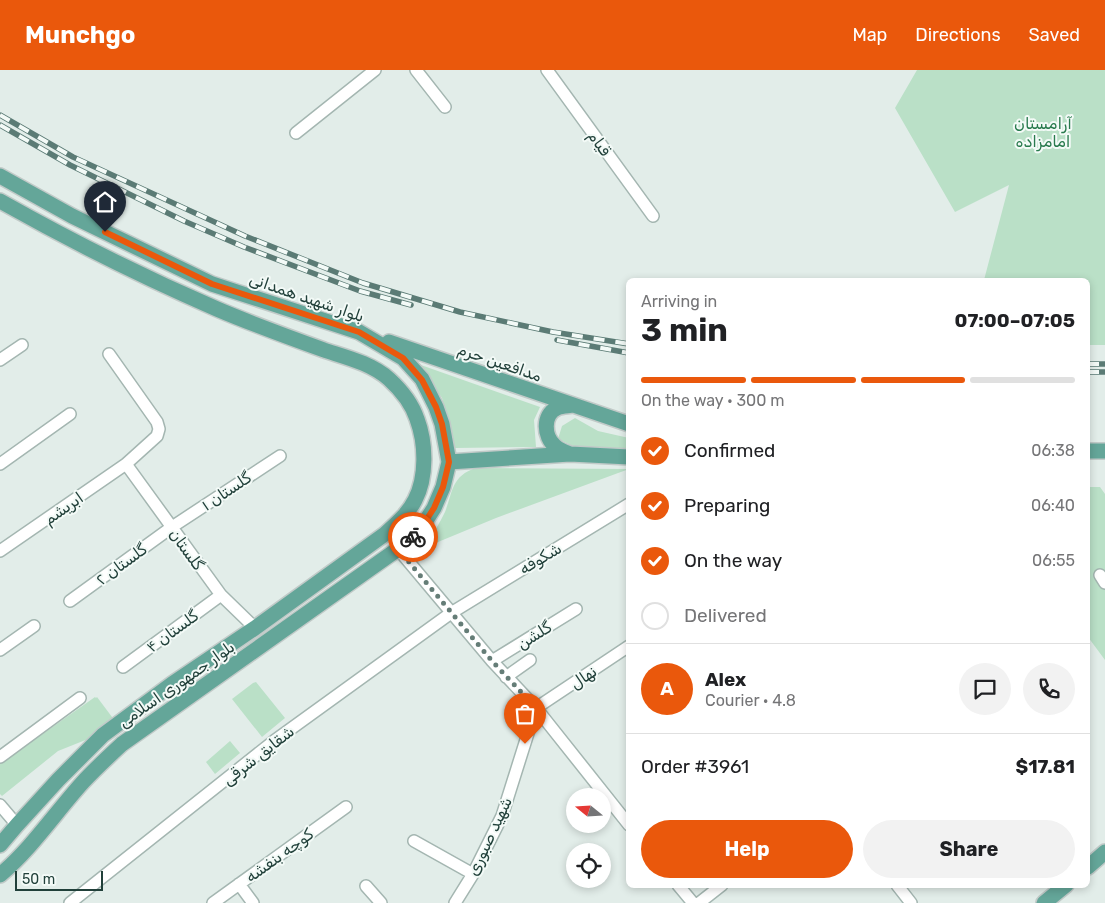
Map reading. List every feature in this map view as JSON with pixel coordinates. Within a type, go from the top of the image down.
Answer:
[{"type":"main road","name":"بلوار شهید همدانی","points":[[0,176],[72,216],[212,284],[359,332],[403,358],[422,380],[436,407],[442,424],[449,462],[443,487],[434,508],[418,533],[398,549]]},
{"type":"main road","points":[[0,201],[99,254],[218,310],[363,364],[388,378],[405,397],[417,418],[422,436],[424,458],[420,488],[415,501],[404,517],[385,534],[398,549]]},
{"type":"main road","points":[[179,292],[188,272]]},
{"type":"main road","name":"مدافعین حرم","points":[[359,332],[626,423]]},
{"type":"main road","points":[[570,454],[555,446],[549,439],[545,427],[548,416],[556,408],[573,405]]},
{"type":"main road","points":[[1090,451],[1105,451]]},
{"type":"main road","points":[[449,462],[570,454],[626,457]]},
{"type":"main road","name":"بلوار جمهوری اسلامی","points":[[0,846],[58,780],[104,736],[172,684],[255,628],[385,534]]},
{"type":"main road","name":"بلوار جمهوری اسلامی","points":[[0,875],[36,839],[83,782],[122,744],[398,549]]},
{"type":"main road","points":[[1090,865],[1105,852]]},
{"type":"main road","points":[[1044,903],[1062,888]]},
{"type":"street","points":[[296,133],[375,70]]},
{"type":"street","points":[[416,70],[445,108]]},
{"type":"street","name":"قیام","points":[[547,70],[653,216]]},
{"type":"street","points":[[0,360],[22,345]]},
{"type":"street","name":"ابریشم","points":[[0,551],[126,464],[157,436],[157,422],[109,354]]},
{"type":"street","points":[[0,464],[70,414]]},
{"type":"street","name":"گلستان ۱","points":[[172,527],[280,456]]},
{"type":"street","name":"گلستان","points":[[126,464],[221,595],[255,628]]},
{"type":"street","name":"شکوفه","points":[[451,613],[626,506]]},
{"type":"street","name":"گلستان ۲","points":[[70,602],[172,527]]},
{"type":"street","points":[[398,549],[492,661],[536,708],[626,821]]},
{"type":"street","name":"گلستان ۴","points":[[123,667],[221,595]]},
{"type":"street","name":"گلشن","points":[[492,661],[576,609]]},
{"type":"street","name":"شقایق شرقی","points":[[70,903],[274,741],[451,613]]},
{"type":"street","points":[[0,650],[34,626]]},
{"type":"street","name":"نهال","points":[[536,708],[626,648]]},
{"type":"street","points":[[506,676],[530,660]]},
{"type":"street","points":[[0,757],[80,698]]},
{"type":"street","name":"شهید صبوری","points":[[455,903],[473,874],[502,816],[536,708]]},
{"type":"street","points":[[0,805],[17,825]]},
{"type":"street","name":"کوچه بنفشه","points":[[213,903],[346,807]]},
{"type":"street","points":[[414,841],[473,874]]},
{"type":"street","points":[[240,884],[253,903]]},
{"type":"street","points":[[366,886],[381,903]]},
{"type":"street","points":[[680,888],[693,903]]},
{"type":"street","points":[[699,903],[718,888]]},
{"type":"street","points":[[899,888],[911,903]]},
{"type":"green space","name":"آرامستان امامزاده","points":[[917,70],[1105,70],[1105,345],[1090,345],[1090,278],[985,278],[1009,185],[955,212],[895,108]]},
{"type":"green space","points":[[418,364],[540,407],[534,420],[536,447],[455,448],[442,398]]},
{"type":"green space","points":[[575,418],[598,431],[626,437],[626,449],[575,447],[558,439],[562,426]]},
{"type":"green space","points":[[476,468],[626,469],[438,542],[427,543],[443,516],[457,480],[468,471]]},
{"type":"green space","points":[[1090,487],[1100,487],[1105,494],[1105,660],[1090,640]]},
{"type":"green space","points":[[256,682],[285,718],[262,737],[232,699]]},
{"type":"green space","points":[[97,697],[115,721],[93,737],[58,751],[2,796],[0,794],[0,764]]},
{"type":"green space","points":[[230,741],[240,753],[215,774],[206,762]]},
{"type":"railway","points":[[0,115],[73,157],[245,236],[363,283],[460,312],[553,332],[626,344]]},
{"type":"railway","points":[[0,125],[70,165],[184,221],[244,247],[360,291],[411,305]]},
{"type":"railway","points":[[557,340],[626,352]]},
{"type":"railway","points":[[1090,364],[1105,364]]},
{"type":"railway","points":[[1090,372],[1105,372]]},
{"type":"way so far","points":[[413,537],[398,549],[492,661],[536,708],[525,744]]},
{"type":"route","points":[[105,232],[212,284],[359,332],[403,358],[422,380],[436,407],[442,424],[449,462],[443,487],[434,508],[418,533],[413,537]]}]
